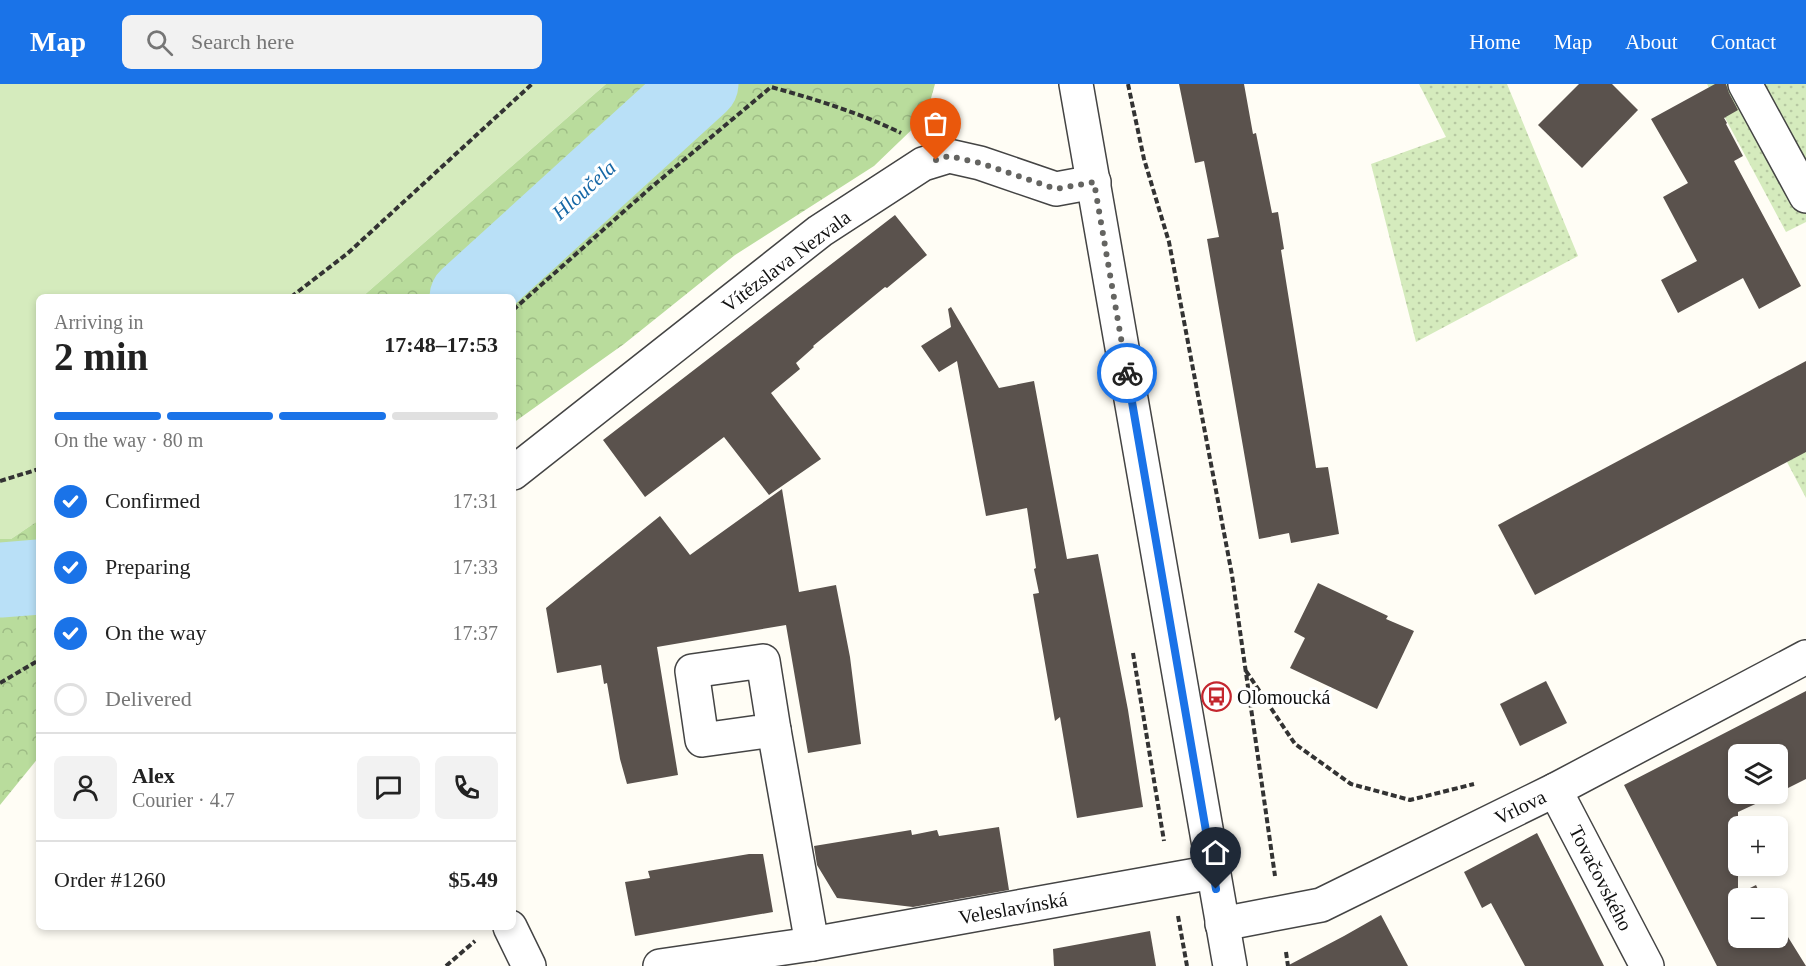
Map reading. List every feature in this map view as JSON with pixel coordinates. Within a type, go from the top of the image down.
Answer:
[{"type":"street","points":[[1076,84],[1230,966]]},
{"type":"street","points":[[1745,84],[1804,189]]},
{"type":"street","points":[[949,156],[980,163],[1056,189],[1094,182]]},
{"type":"street","name":"Vítězslava Nezvala","points":[[516,471],[820,231],[923,164],[949,156]]},
{"type":"street","name":"Vrlova","points":[[1222,924],[1321,905],[1555,790],[1806,657]]},
{"type":"street","points":[[774,730],[812,944]]},
{"type":"street","name":"Tovačovského","points":[[1555,790],[1647,966]]},
{"type":"street","name":"Veleslavínská","points":[[660,966],[812,944],[1214,872]]},
{"type":"street","points":[[511,930],[529,966]]},
{"type":"path","points":[[295,294],[348,253],[532,84]]},
{"type":"path","points":[[1128,84],[1144,159],[1169,242],[1232,575],[1266,814]]},
{"type":"path","points":[[516,307],[648,190],[773,85],[884,124],[949,156]]},
{"type":"path","points":[[0,481],[36,470]]},
{"type":"path","points":[[0,683],[36,662]]},
{"type":"path","points":[[1245,671],[1295,744],[1351,784],[1410,800],[1475,784]]},
{"type":"path","points":[[446,966],[477,940]]},
{"type":"green space","points":[[0,84],[606,84],[365,294],[36,294],[36,522],[11,539],[0,539]]},
{"type":"green space","points":[[606,84],[935,84],[926,116],[874,166],[735,255],[624,344],[516,421],[516,294],[365,294]]},
{"type":"green space","points":[[1419,84],[1507,84],[1578,256],[1416,342],[1371,164],[1446,137]]},
{"type":"green space","points":[[1707,84],[1806,84],[1806,222],[1786,232]]},
{"type":"green space","points":[[1806,451],[1806,498],[1787,462]]},
{"type":"green space","points":[[36,522],[36,761],[0,805],[0,539],[11,539]]},
{"type":"building","points":[[1179,84],[1244,84],[1253,134],[1256,133],[1272,213],[1278,212],[1284,249],[1281,250],[1316,468],[1328,467],[1339,534],[1291,543],[1289,533],[1259,539],[1207,239],[1219,237],[1204,161],[1195,163]]},
{"type":"building","points":[[1579,84],[1612,84],[1638,110],[1582,168],[1538,125]]},
{"type":"building","points":[[1715,84],[1726,84],[1738,110],[1724,118],[1743,156],[1734,161],[1801,286],[1759,309],[1743,278],[1678,313],[1661,280],[1697,261],[1663,197],[1688,183],[1651,119]]},
{"type":"building","points":[[895,215],[927,255],[813,346],[796,363],[800,369],[771,393],[821,459],[769,495],[724,437],[645,497],[603,440]]},
{"type":"building","points":[[951,307],[999,388],[1034,381],[1067,559],[1098,554],[1128,710],[1143,807],[1077,818],[1060,717],[1055,721],[1033,594],[1039,593],[1027,508],[986,516],[957,361],[939,372],[921,346],[951,327],[948,309]]},
{"type":"building","points":[[1806,361],[1806,452],[1535,595],[1498,525]]},
{"type":"building","points":[[782,489],[799,592],[836,585],[850,657],[861,744],[808,753],[786,625],[657,647],[678,775],[627,784],[620,759],[607,683],[604,684],[601,665],[557,673],[546,608],[660,516],[690,555]]},
{"type":"building","points":[[1318,583],[1414,631],[1377,709],[1290,668],[1305,638],[1294,632]]},
{"type":"building","points":[[1546,681],[1567,723],[1520,746],[1500,704]]},
{"type":"building","points":[[1806,691],[1806,779],[1788,788],[1788,744],[1728,744],[1728,804],[1755,804],[1738,812],[1738,816],[1728,816],[1728,876],[1738,876],[1738,888],[1728,888],[1728,948],[1788,948],[1788,937],[1806,966],[1717,966],[1624,785]]},
{"type":"building","points":[[999,827],[1009,890],[913,907],[837,898],[817,865],[814,846],[911,830],[912,835],[937,830],[939,836]]},
{"type":"building","points":[[1537,833],[1604,966],[1525,966],[1491,903],[1482,908],[1464,872]]},
{"type":"building","points":[[749,854],[763,854],[773,912],[635,936],[625,882],[650,878],[648,871]]},
{"type":"building","points":[[1381,915],[1408,966],[1287,966],[1344,936]]},
{"type":"building","points":[[1150,931],[1156,966],[1054,966],[1053,949]]},
{"type":"waterway","name":"Hloučela","points":[[470,294],[701,84]]},
{"type":"waterway","name":"Hloučela","points":[[0,580],[36,577]]},
{"type":"way so far","points":[[936,160],[949,156],[980,163],[1056,189],[1094,182],[1127,373]]},
{"type":"place","name":"Olomoucká","points":[[1216,697]]},
{"type":"route","points":[[1127,373],[1216,889]]}]
